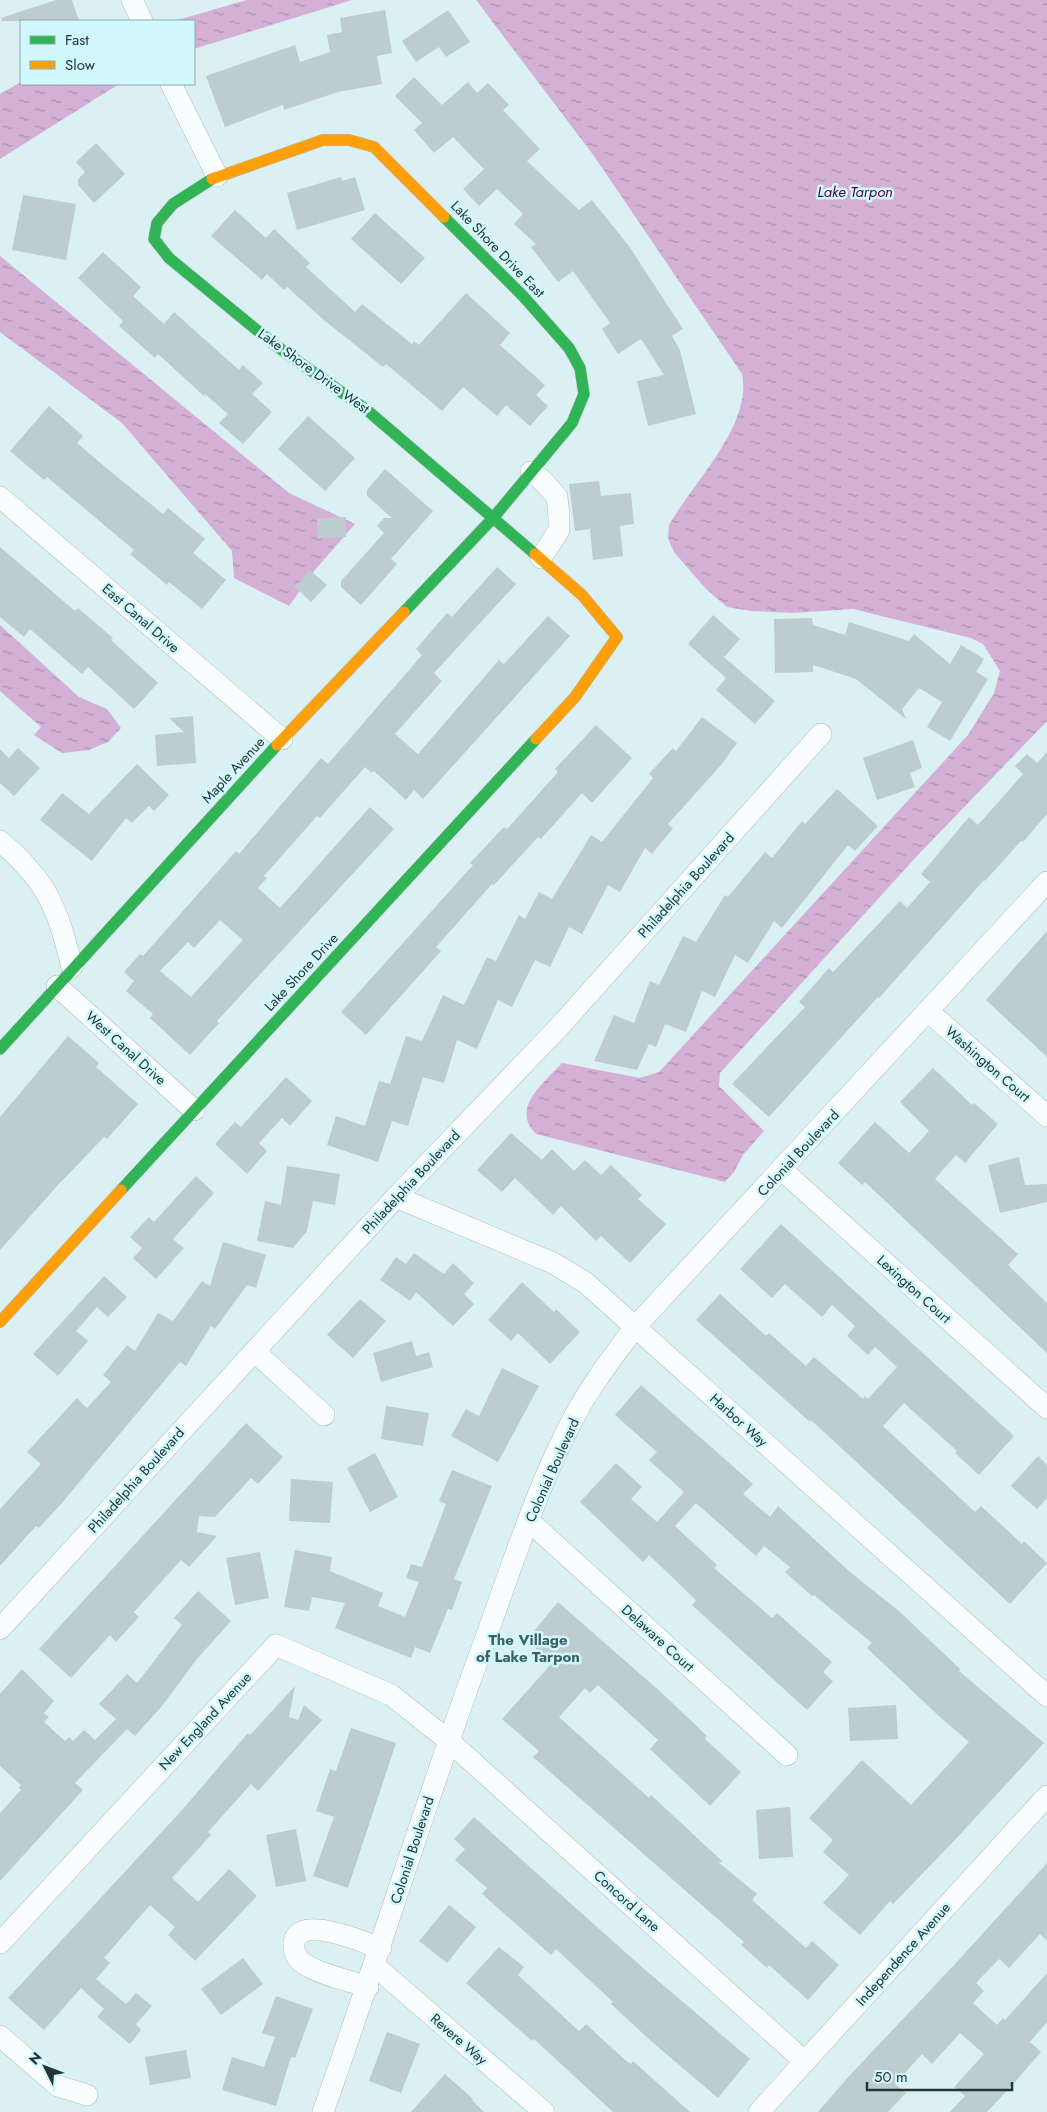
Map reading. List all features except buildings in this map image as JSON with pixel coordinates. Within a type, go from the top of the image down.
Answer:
[{"type":"street","points":[[172,86],[217,176]]},
{"type":"street","name":"Lake Shore Drive East","points":[[217,176],[323,140],[349,140],[374,147],[523,296],[569,348],[580,368],[584,394],[572,423],[494,517]]},
{"type":"street","name":"Lake Shore Drive West","points":[[217,176],[173,204],[157,223],[154,239],[169,258],[275,345],[368,410],[582,595],[616,637]]},
{"type":"street","points":[[531,472],[557,497],[559,516],[559,530],[540,558]]},
{"type":"street","name":"East Canal Drive","points":[[0,497],[282,739]]},
{"type":"street","name":"Maple Avenue","points":[[0,1048],[282,739],[494,517]]},
{"type":"street","name":"Lake Shore Drive","points":[[0,1322],[575,697],[616,637]]},
{"type":"street","name":"Philadelphia Boulevard","points":[[0,1629],[396,1197],[559,1027],[821,734]]},
{"type":"street","points":[[0,841],[26,863],[51,898],[72,967]]},
{"type":"street","name":"Colonial Boulevard","points":[[323,2112],[368,1987],[448,1740],[529,1521],[554,1458],[574,1417],[601,1373],[635,1327],[929,1012],[1047,882]]},
{"type":"street","name":"West Canal Drive","points":[[58,986],[194,1110]]},
{"type":"street","name":"Washington Court","points":[[929,1012],[1047,1116]]},
{"type":"street","name":"Lexington Court","points":[[782,1170],[1047,1408]]},
{"type":"street","name":"Harbor Way","points":[[396,1197],[553,1263],[586,1283],[1047,1696]]},
{"type":"street","points":[[254,1351],[324,1415]]},
{"type":"street","name":"Delaware Court","points":[[529,1521],[787,1754]]},
{"type":"street","name":"New England Avenue","points":[[0,1943],[276,1645],[391,1695],[448,1740]]},
{"type":"street","name":"Concord Lane","points":[[448,1740],[805,2062]]},
{"type":"street","name":"Independence Avenue","points":[[759,2112],[1047,1796]]},
{"type":"street","points":[[368,1987],[306,1966],[297,1958],[294,1947],[295,1940],[301,1932],[316,1929],[378,1957]]},
{"type":"street","name":"Revere Way","points":[[378,1957],[544,2112]]},
{"type":"street","points":[[0,2036],[58,2086],[87,2095]]},
{"type":"water","points":[[247,0],[352,0],[195,49],[195,20],[177,20]]},
{"type":"water","name":"Lake Tarpon","points":[[476,0],[1047,0],[1047,721],[917,856],[720,1073],[719,1086],[764,1131],[743,1155],[734,1172],[725,1182],[536,1134],[529,1124],[527,1115],[528,1105],[539,1087],[562,1063],[640,1078],[659,1072],[968,735],[994,693],[1000,671],[983,644],[971,638],[853,609],[793,613],[751,611],[727,607],[706,589],[674,552],[668,538],[669,525],[730,433],[743,393],[742,374],[594,156]]},
{"type":"water","points":[[20,83],[20,85],[117,85],[0,159],[0,94]]},
{"type":"water","points":[[0,256],[289,493],[355,524],[314,571],[289,606],[234,578],[232,551],[122,423],[0,332]]},
{"type":"water","points":[[0,625],[79,697],[107,709],[121,728],[108,742],[89,750],[62,753],[34,735],[41,727],[0,691]]},
{"type":"traffic: fast","points":[[212,179],[173,204],[157,223],[154,239],[169,258],[275,345],[368,411],[535,554]]},
{"type":"traffic: fast","points":[[404,612],[494,517],[572,423],[584,394],[580,368],[569,348],[523,296],[444,217]]},
{"type":"traffic: fast","points":[[121,1190],[536,739]]},
{"type":"traffic: fast","points":[[0,1049],[277,745]]},
{"type":"traffic: slow","points":[[212,179],[323,140],[349,140],[374,147],[444,217]]},
{"type":"traffic: slow","points":[[535,554],[582,595],[617,637],[575,697],[536,739]]},
{"type":"traffic: slow","points":[[277,745],[404,612]]},
{"type":"traffic: slow","points":[[0,1322],[121,1190]]},
{"type":"district","name":"The Village of Lake Tarpon","points":[[528,1648]]}]
